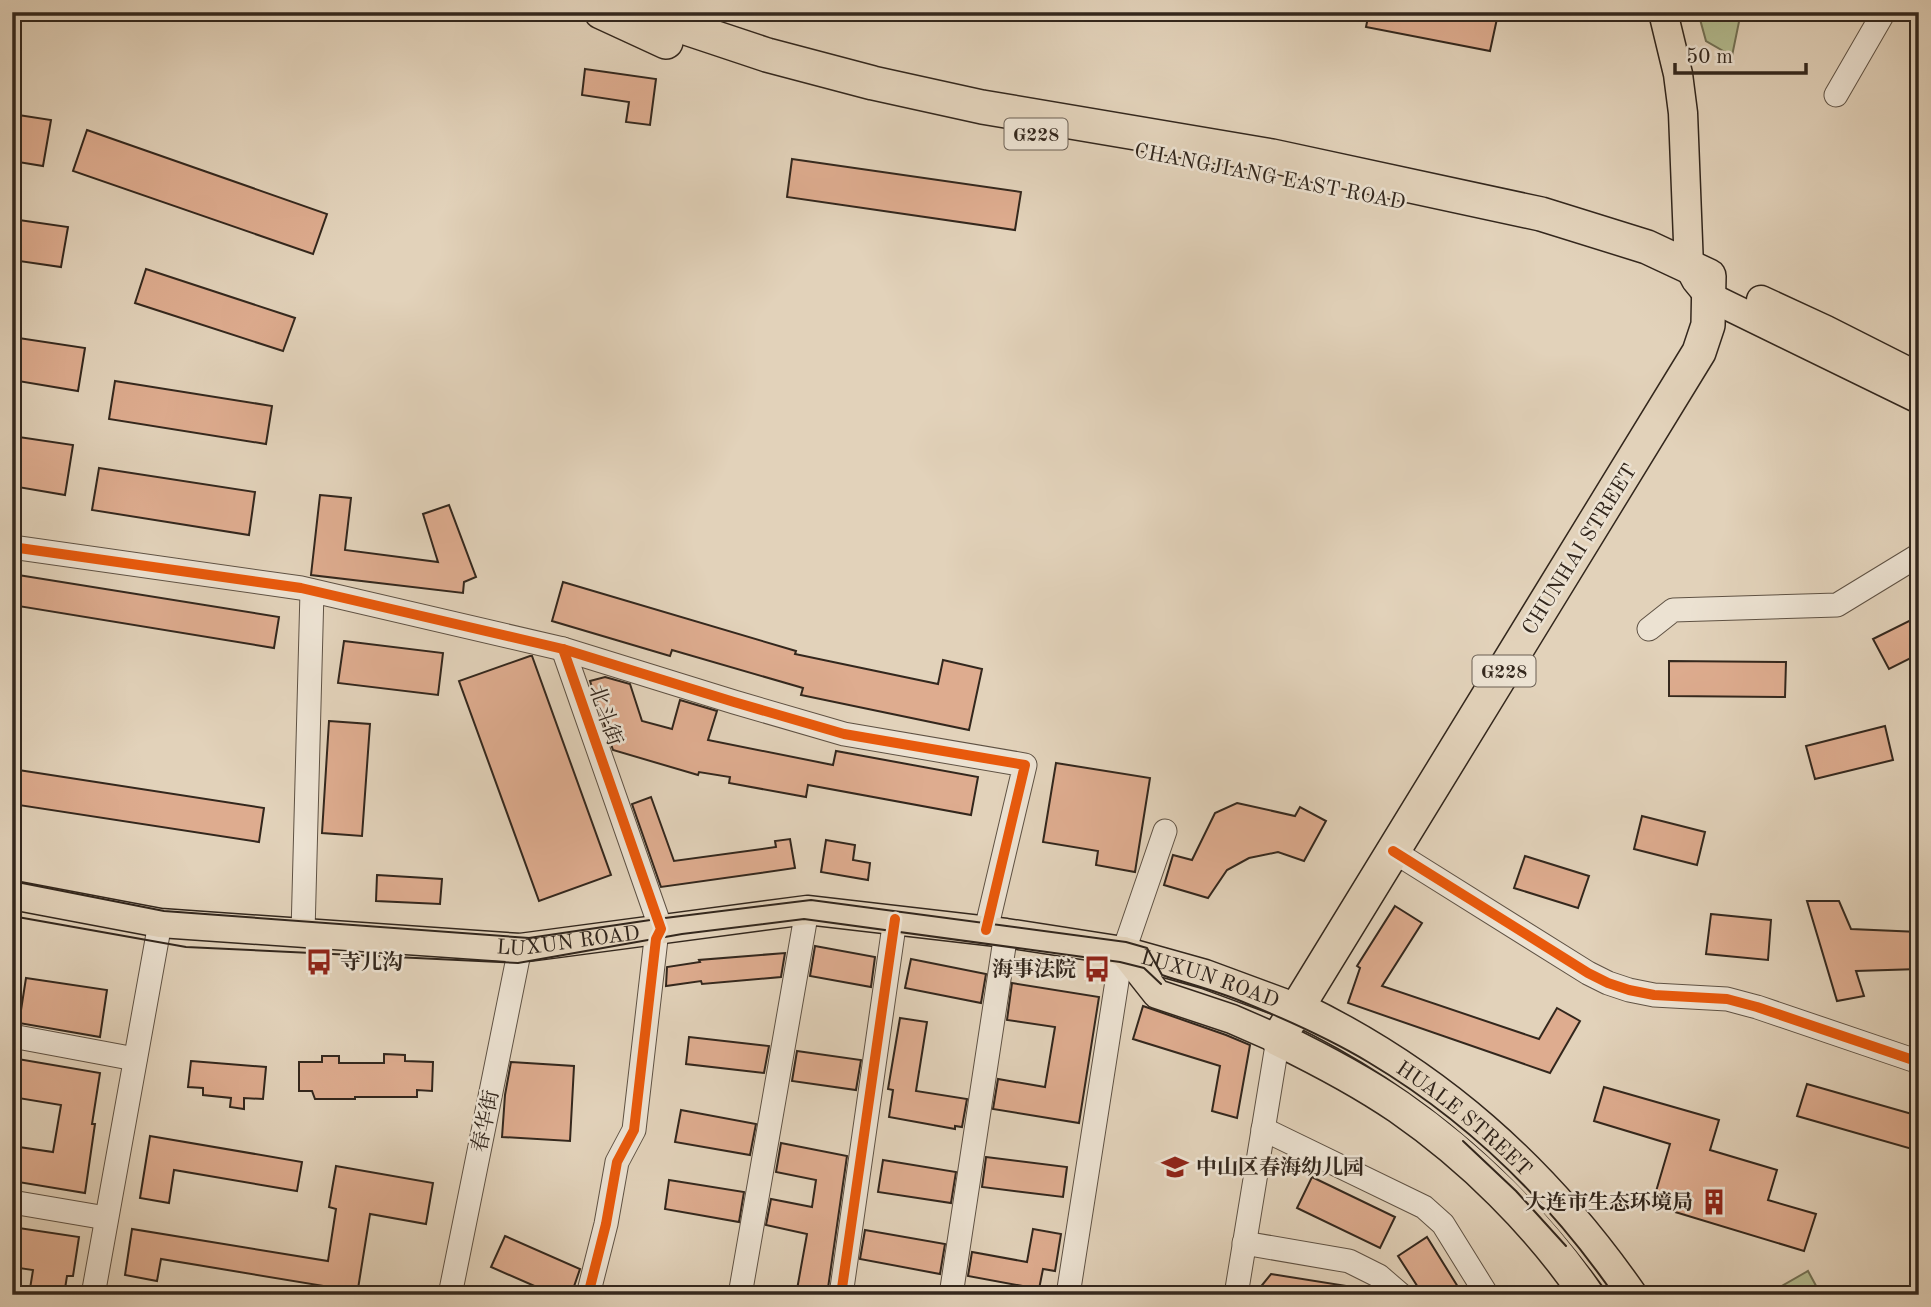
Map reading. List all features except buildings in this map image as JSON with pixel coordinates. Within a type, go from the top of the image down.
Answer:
[{"type":"highway","name":"CHANGJIANG EAST ROAD","points":[[601,12],[666,42],[749,69],[870,101],[979,124],[1268,173],[1537,231],[1643,266],[1703,280]]},
{"type":"highway","name":"CHANGJIANG EAST ROAD","points":[[647,12],[674,24],[766,55],[900,89],[982,107],[1272,156],[1541,214],[1647,247],[1703,280]]},
{"type":"highway","name":"CHUNHAI STREET","points":[[1278,1039],[1699,352],[1708,325],[1703,280]]},
{"type":"highway","name":"HUALE STREET","points":[[1297,1009],[1337,1028],[1408,1071],[1468,1117],[1534,1177],[1569,1215],[1603,1256],[1630,1295]]},
{"type":"highway","name":"HUALE STREET","points":[[1278,1039],[1356,1081],[1437,1136],[1507,1199],[1544,1238],[1587,1295]]},
{"type":"main road","points":[[1663,12],[1678,74],[1703,280]]},
{"type":"main road","points":[[1683,12],[1702,113],[1703,280]]},
{"type":"main road","name":"CHANGJIANG EAST ROAD","points":[[1703,280],[1826,330],[1919,377]]},
{"type":"main road","name":"CHANGJIANG EAST ROAD","points":[[1703,280],[1919,399]]},
{"type":"main road","name":"LUXUN ROAD","points":[[12,895],[160,923],[520,948],[807,910],[996,932],[1123,951],[1205,974],[1297,1009]]},
{"type":"main road","name":"LUXUN ROAD","points":[[1123,951],[1157,994],[1231,1019],[1278,1039]]},
{"type":"street","points":[[1836,95],[1884,12]]},
{"type":"street","points":[[12,547],[312,591],[563,649],[845,733],[1025,765],[996,932],[951,1295]]},
{"type":"street","points":[[1649,629],[1673,610],[1837,605],[1919,555]]},
{"type":"street","points":[[303,933],[312,591]]},
{"type":"street","name":"北斗街","points":[[563,649],[661,929]]},
{"type":"street","points":[[1068,1295],[1123,951],[1165,831]]},
{"type":"street","points":[[1393,851],[1608,983],[1654,995],[1727,999],[1919,1062]]},
{"type":"street","points":[[740,1295],[807,910]]},
{"type":"street","points":[[841,1295],[895,919]]},
{"type":"street","points":[[93,1295],[160,923]]},
{"type":"street","points":[[588,1295],[606,1224],[617,1162],[634,1130],[656,939],[661,929]]},
{"type":"street","name":"春华街","points":[[450,1295],[520,948]]},
{"type":"street","points":[[12,1036],[135,1059]]},
{"type":"street","name":"CHUNHAI STREET","points":[[1236,1295],[1278,1039]]},
{"type":"street","points":[[1263,1129],[1424,1207],[1443,1224],[1487,1295]]},
{"type":"street","points":[[12,1202],[106,1218]]},
{"type":"street","points":[[1244,1243],[1349,1261],[1378,1276],[1401,1295]]},
{"type":"green space","points":[[1698,12],[1741,12],[1732,56],[1706,41]]},
{"type":"green space","points":[[1808,1271],[1821,1295],[1766,1295]]},
{"type":"tram line","points":[[12,881],[164,911],[529,938],[811,900],[1126,942],[1147,948],[1162,975],[1233,998],[1322,1037],[1368,1062],[1439,1110],[1503,1165],[1533,1195],[1589,1260],[1614,1295]]},
{"type":"tram line","points":[[12,916],[186,947],[518,963],[682,934],[804,919],[1120,962],[1144,968],[1161,984]]},
{"type":"tram line","points":[[1463,1141],[1516,1191],[1566,1246]]},
{"type":"cycle path","points":[[12,547],[301,588],[563,649],[844,734],[1025,765],[986,930]]},
{"type":"cycle path","points":[[563,649],[661,929],[656,939],[634,1130],[617,1162],[606,1224],[588,1295]]},
{"type":"cycle path","points":[[1393,851],[1608,983],[1654,995],[1727,999],[1919,1062]]},
{"type":"cycle path","points":[[841,1295],[895,919]]},
{"type":"place","name":"寺儿沟","points":[[319,962]]},
{"type":"place","name":"海事法院","points":[[1097,969]]},
{"type":"place","name":"中山区春海幼儿园","points":[[1175,1167]]},
{"type":"place","name":"大连市生态环境局","points":[[1714,1202]]}]
